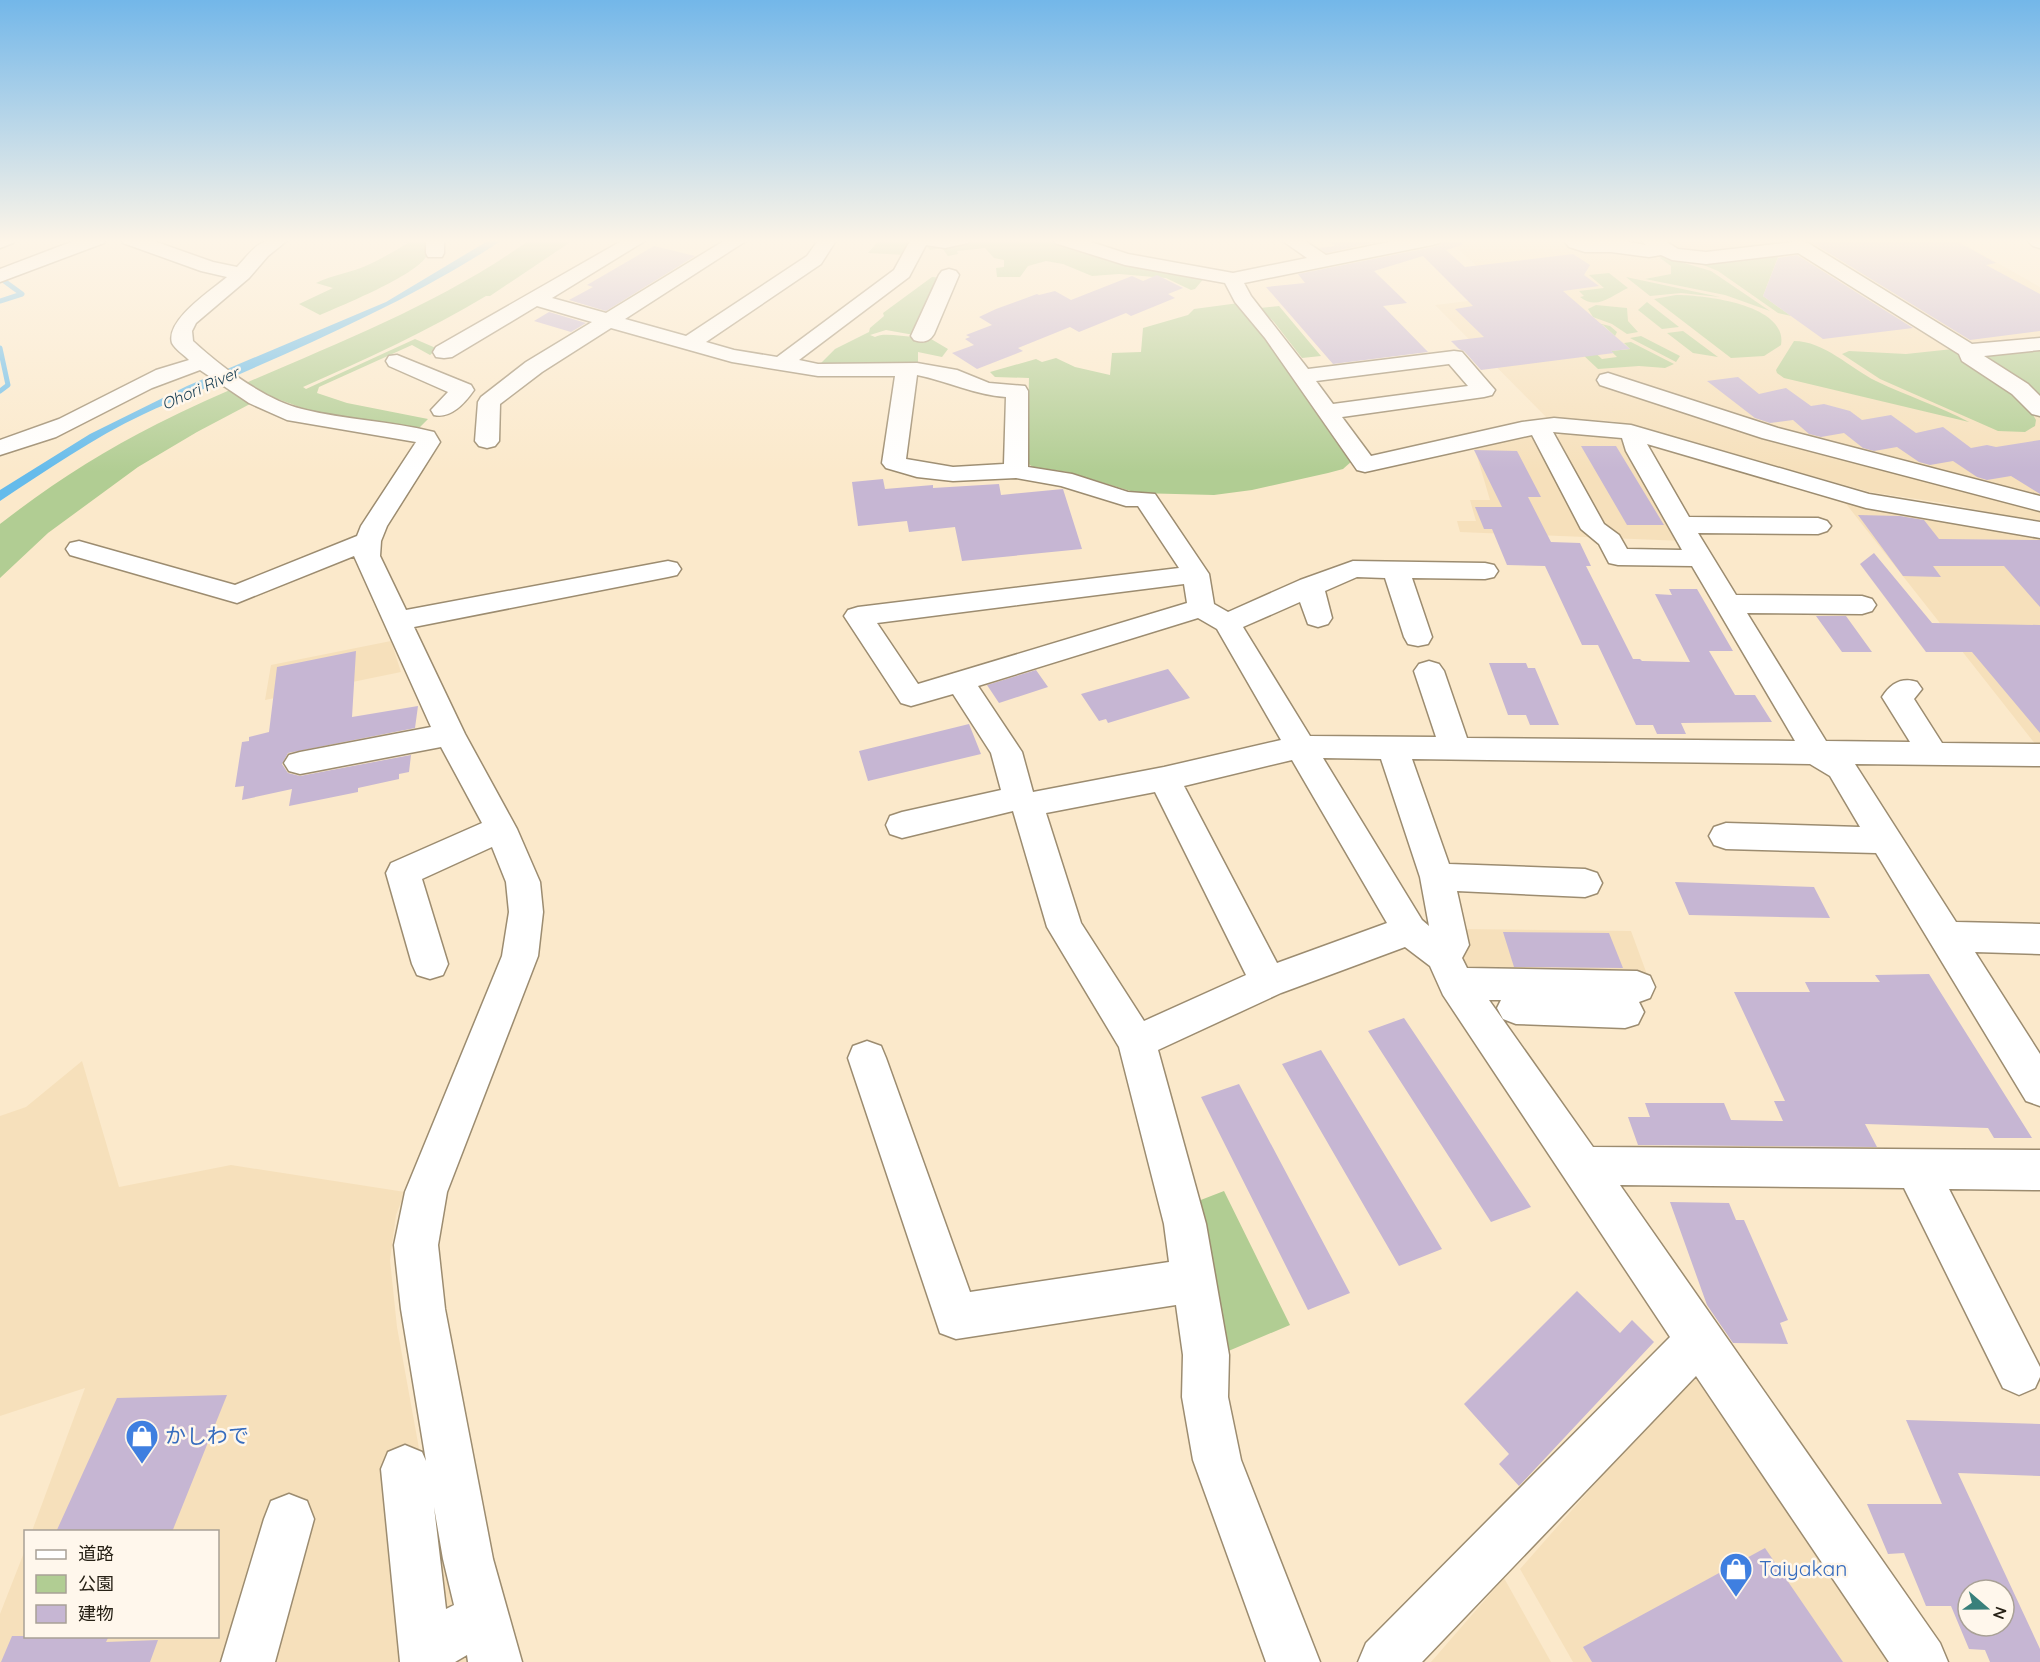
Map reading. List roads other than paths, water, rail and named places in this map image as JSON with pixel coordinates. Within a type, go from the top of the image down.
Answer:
[{"type":"street","points":[[191,317],[182,332],[183,344],[218,372],[274,407],[295,415],[426,437],[428,442],[374,526],[368,541],[367,556],[450,734],[501,829],[523,882],[526,912],[520,956],[426,1192],[416,1245],[423,1309],[468,1559],[490,1640],[426,1656],[405,1469]]},
{"type":"street","points":[[444,352],[507,317]]},
{"type":"street","points":[[595,317],[732,356],[819,370],[907,369],[949,375],[986,388],[1017,391],[1016,471]]},
{"type":"street","points":[[487,441],[489,402],[534,367],[617,317]]},
{"type":"street","points":[[690,344],[731,317]]},
{"type":"street","points":[[782,364],[845,317]]},
{"type":"street","points":[[921,336],[934,317]]},
{"type":"street","points":[[1258,317],[1272,333],[1365,465],[1522,429],[1554,425],[1631,432],[1866,501],[2040,531]]},
{"type":"street","points":[[1913,317],[1968,351],[1970,356],[2020,389],[2040,409]]},
{"type":"street","points":[[1968,351],[2040,345]]},
{"type":"street","points":[[1302,376],[1454,357],[1484,390],[1328,412]]},
{"type":"street","points":[[398,361],[464,390],[442,410]]},
{"type":"street","points":[[0,448],[48,432],[159,377],[189,365],[218,372]]},
{"type":"street","points":[[907,369],[894,462],[916,470],[953,474],[1016,471],[1046,478],[1063,479],[1126,499],[1146,499],[1196,574],[1214,615],[1299,747],[1409,930],[1458,984],[1921,1662]]},
{"type":"street","points":[[1608,380],[1770,433],[2040,504]]},
{"type":"street","points":[[1539,427],[1594,529],[1610,540],[1618,557],[1700,558]]},
{"type":"street","points":[[1631,432],[1638,451],[1700,558],[1818,754],[1841,768],[2040,1088]]},
{"type":"street","points":[[1682,525],[1818,526]]},
{"type":"street","points":[[79,549],[237,594],[368,541]]},
{"type":"street","points":[[397,621],[668,569]]},
{"type":"street","points":[[1196,574],[858,616],[911,696],[1214,615],[1310,586],[1353,569],[1485,571]]},
{"type":"street","points":[[1396,570],[1418,636]]},
{"type":"street","points":[[1310,586],[1318,618]]},
{"type":"street","points":[[1728,604],[1862,605]]},
{"type":"street","points":[[1430,671],[1455,748]]},
{"type":"street","points":[[960,682],[1006,752],[1065,927],[1137,1042],[1185,1224],[1206,1355],[1205,1397],[1217,1460],[1293,1662]]},
{"type":"street","points":[[1907,689],[1897,697],[1934,754]]},
{"type":"street","points":[[300,763],[450,734]]},
{"type":"street","points":[[902,825],[1023,801],[1164,779],[1299,747],[2040,755]]},
{"type":"street","points":[[1393,748],[1437,877],[1458,984],[1494,1007],[1631,999]]},
{"type":"street","points":[[1164,779],[1268,982]]},
{"type":"street","points":[[430,964],[404,873],[501,829]]},
{"type":"street","points":[[1726,837],[1886,840]]},
{"type":"street","points":[[1437,877],[1585,883]]},
{"type":"street","points":[[1137,1042],[1268,982],[1409,930]]},
{"type":"street","points":[[1944,936],[2040,939]]},
{"type":"street","points":[[867,1058],[956,1317],[1194,1280]]},
{"type":"street","points":[[1586,1171],[1597,1165],[2040,1170]]},
{"type":"street","points":[[1916,1168],[2019,1372]]},
{"type":"street","points":[[1385,1662],[1699,1340]]},
{"type":"street","points":[[248,1662],[289,1520]]},
{"type":"water","name":"Ohori River","points":[[352,317],[366,317],[125,423],[70,455],[0,501],[0,490],[90,434],[187,386]]},
{"type":"waterway","points":[[0,348],[8,385],[0,391]]},
{"type":"place","name":"かしわで","points":[[142,1465]]},
{"type":"place","name":"Taiyakan","points":[[1736,1598]]}]
